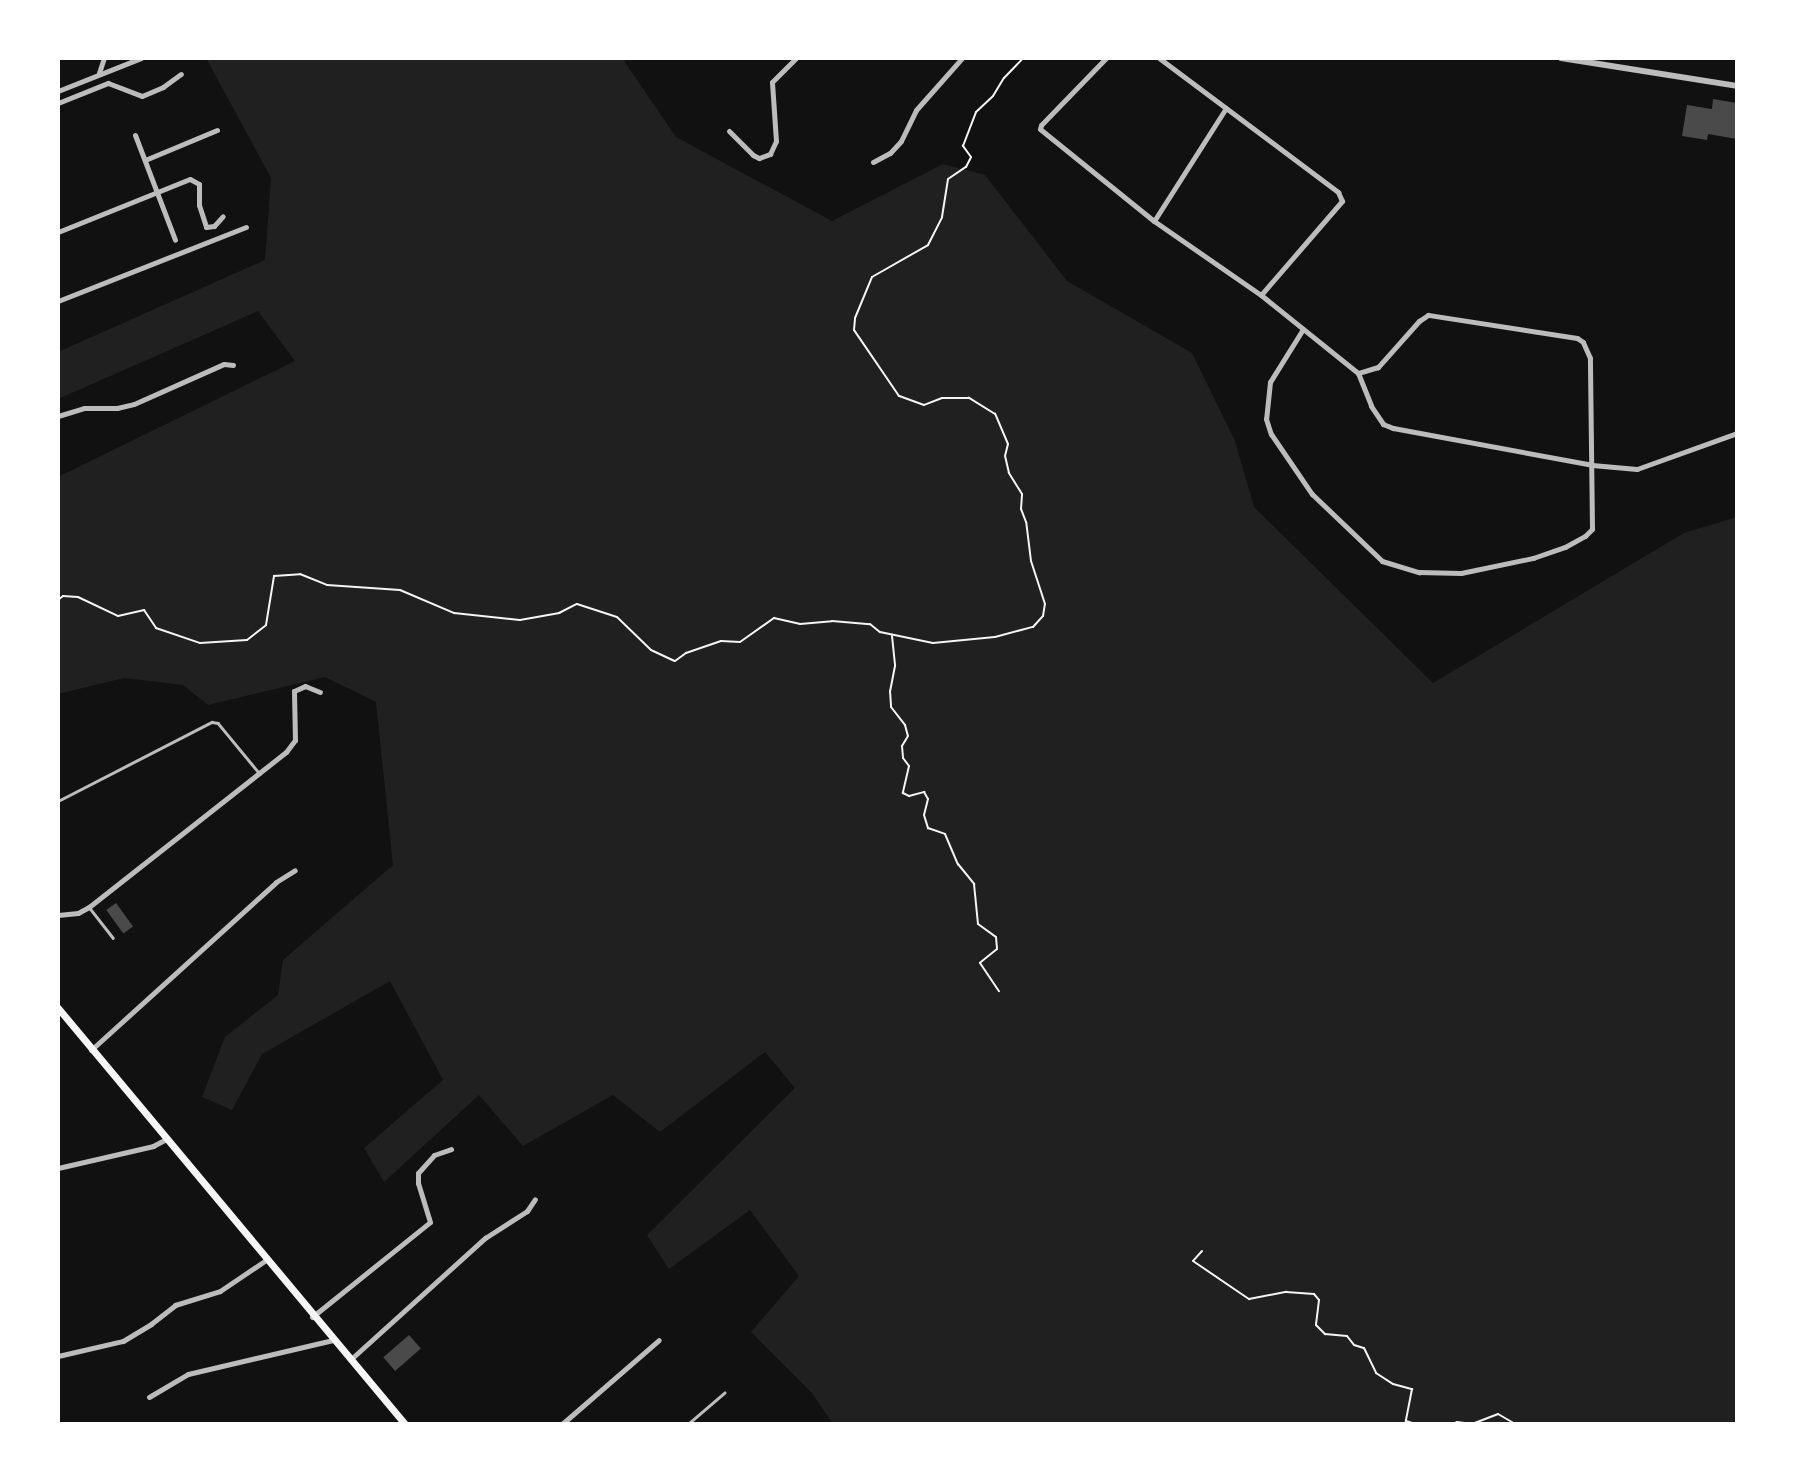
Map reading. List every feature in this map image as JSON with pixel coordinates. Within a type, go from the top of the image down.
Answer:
[{"type":"main road","points":[[58,1008],[312,1317],[405,1424]]},
{"type":"street","points":[[99,73],[104,58]]},
{"type":"street","points":[[58,91],[141,58]]},
{"type":"street","points":[[729,131],[753,155],[759,158],[770,154],[776,141],[772,82],[796,58]]},
{"type":"street","points":[[873,162],[890,153],[901,141],[916,110],[962,58]]},
{"type":"street","points":[[1106,58],[1040,129],[1154,221],[1261,295],[1358,373],[1371,407],[1383,424],[1592,464],[1637,469],[1737,433]]},
{"type":"street","points":[[1159,58],[1338,192],[1342,201],[1261,295]]},
{"type":"street","points":[[1562,58],[1737,86]]},
{"type":"street","points":[[58,103],[108,83],[142,96],[163,87],[181,74]]},
{"type":"street","points":[[1154,221],[1226,108]]},
{"type":"street","points":[[145,160],[217,130]]},
{"type":"street","points":[[135,135],[175,240]]},
{"type":"street","points":[[58,232],[190,179],[197,181],[201,217],[206,227],[214,226],[223,216]]},
{"type":"street","points":[[58,301],[246,227]]},
{"type":"street","points":[[1303,329],[1270,382],[1266,419],[1270,434],[1312,494],[1382,561],[1419,572],[1461,573],[1533,558],[1565,547],[1592,529],[1590,358],[1583,342],[1577,338],[1428,315],[1419,321],[1378,367],[1358,373]]},
{"type":"street","points":[[58,416],[84,408],[117,408],[134,404],[224,364],[233,365]]},
{"type":"street","points":[[58,915],[78,913],[89,907],[260,774],[295,740],[294,691],[305,686],[320,692]]},
{"type":"street","points":[[91,1049],[276,882],[295,870]]},
{"type":"street","points":[[58,1168],[153,1146],[166,1139]]},
{"type":"street","points":[[312,1317],[430,1223],[418,1184],[418,1173],[434,1155],[451,1149]]},
{"type":"street","points":[[350,1360],[352,1355],[485,1238],[527,1211],[535,1199]]},
{"type":"street","points":[[58,1356],[123,1341],[175,1305],[190,1297],[220,1291],[266,1260]]},
{"type":"street","points":[[149,1397],[188,1374],[332,1340]]},
{"type":"street","points":[[562,1424],[659,1340]]},
{"type":"lane","points":[[58,802],[212,722],[218,723],[260,774]]},
{"type":"lane","points":[[89,907],[113,938]]},
{"type":"lane","points":[[688,1424],[724,1393]]},
{"type":"path","points":[[58,600],[63,596],[78,597],[105,611],[125,616],[137,609],[144,610],[156,628],[200,643],[247,640],[266,625],[274,576],[300,574],[327,585],[400,590],[454,613],[520,620],[559,613],[577,604],[617,617],[651,650],[675,660],[686,653],[722,641],[740,642],[775,618],[800,624],[832,621],[870,624],[880,632],[933,643],[995,637],[1032,627],[1043,616],[1045,604],[1031,561],[1026,522],[1021,509],[1022,494],[1009,473],[1005,456],[1008,444],[995,414],[969,398],[942,398],[924,405],[899,396],[854,330],[855,318],[872,277],[928,245],[942,217],[948,179],[966,167],[971,157],[963,146],[976,112],[993,96],[1004,78],[1023,58]]},
{"type":"path","points":[[892,635],[895,666],[890,691],[891,707],[905,725],[908,736],[902,746],[903,758],[909,766],[903,793],[909,796],[924,792],[928,799],[925,816],[928,828],[945,834],[958,864],[975,884],[978,924],[996,937],[997,949],[980,963],[999,991]]},
{"type":"path","points":[[1202,1251],[1194,1261],[1249,1299],[1286,1292],[1314,1294],[1319,1300],[1316,1325],[1325,1334],[1347,1336],[1353,1345],[1364,1348],[1376,1373],[1393,1384],[1412,1389],[1406,1421],[1415,1424]]},
{"type":"path","points":[[1453,1424],[1472,1424],[1498,1414],[1515,1424],[1524,1424]]},
{"type":"shaded area","points":[[206,58],[622,58],[676,137],[832,221],[943,164],[985,175],[1067,281],[1192,353],[1235,441],[1254,507],[1433,683],[1684,533],[1737,517],[1737,1424],[833,1424],[812,1393],[751,1332],[799,1276],[750,1210],[669,1269],[647,1235],[795,1088],[765,1052],[660,1132],[613,1095],[523,1146],[479,1095],[384,1182],[364,1148],[443,1080],[390,981],[262,1054],[232,1110],[202,1097],[225,1037],[278,995],[283,960],[393,865],[376,702],[325,677],[208,705],[183,685],[124,678],[58,694],[58,477],[295,361],[258,311],[58,399],[58,352],[265,260],[271,178]]},
{"type":"building","points":[[1713,99],[1737,103],[1737,139],[1708,134],[1707,140],[1682,136],[1687,105],[1712,109]]},
{"type":"building","points":[[116,903],[133,926],[123,934],[106,910]]},
{"type":"building","points":[[409,1335],[421,1349],[395,1371],[383,1357]]}]
